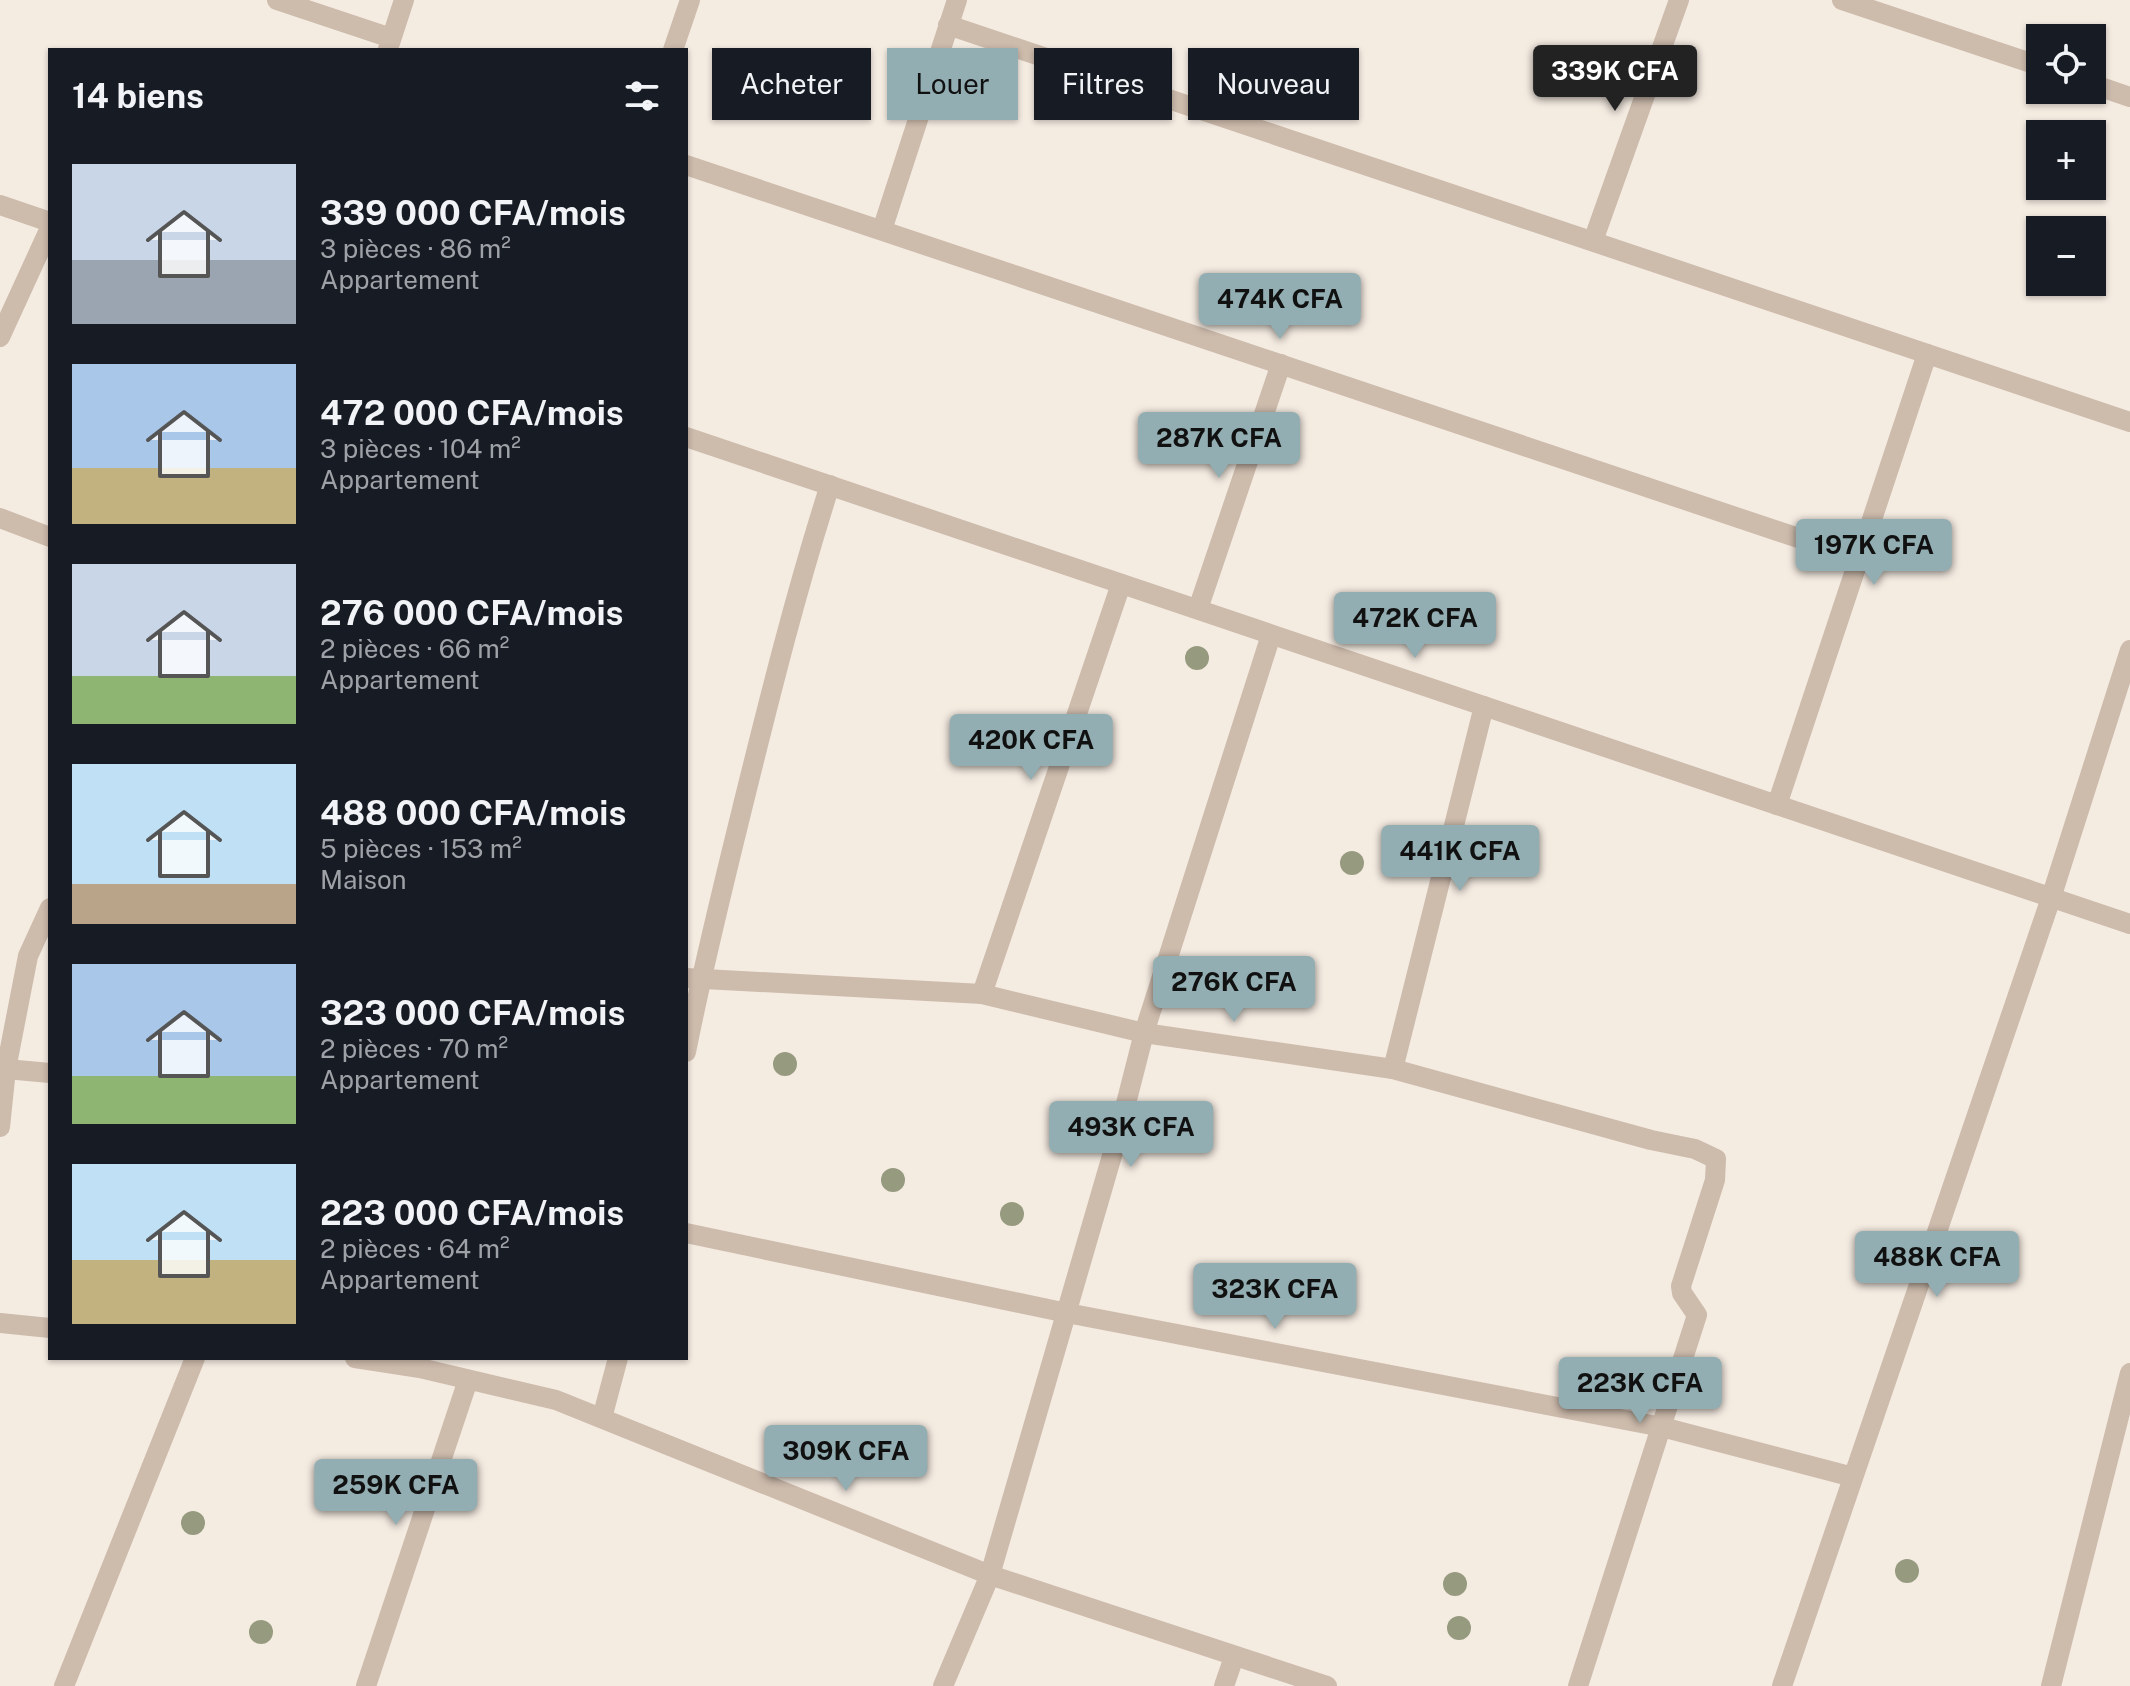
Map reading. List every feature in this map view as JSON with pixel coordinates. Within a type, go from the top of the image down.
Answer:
[{"type":"street","points":[[277,0],[389,44],[404,0]]},
{"type":"street","points":[[674,48],[690,0]]},
{"type":"street","points":[[882,230],[957,0]]},
{"type":"street","points":[[1593,241],[1679,0]]},
{"type":"street","points":[[1842,0],[2026,61]]},
{"type":"street","points":[[948,25],[2130,422]]},
{"type":"street","points":[[2106,89],[2130,97]]},
{"type":"street","points":[[688,166],[1861,559]]},
{"type":"street","points":[[0,205],[48,221]]},
{"type":"street","points":[[0,337],[48,232]]},
{"type":"street","points":[[1777,805],[1927,354]]},
{"type":"street","points":[[1198,609],[1281,364]]},
{"type":"street","points":[[688,438],[2130,924]]},
{"type":"street","points":[[688,1031],[693,978],[802,571],[830,485]]},
{"type":"street","points":[[0,518],[48,536]]},
{"type":"street","points":[[982,994],[1121,584]]},
{"type":"street","points":[[943,1686],[990,1575],[1118,1135],[1144,1033],[1271,635]]},
{"type":"street","points":[[1782,1686],[2051,898],[2130,650]]},
{"type":"street","points":[[1393,1069],[1484,706]]},
{"type":"street","points":[[0,1127],[6,1069],[28,956],[48,912]]},
{"type":"street","points":[[693,978],[982,994],[1144,1033],[1393,1069],[1651,1140],[1695,1149],[1716,1159],[1715,1180],[1681,1286],[1682,1293],[1697,1315],[1578,1686]]},
{"type":"street","points":[[6,1069],[48,1073]]},
{"type":"street","points":[[688,1233],[1067,1313],[1662,1427],[1853,1477]]},
{"type":"street","points":[[0,1323],[48,1328]]},
{"type":"street","points":[[64,1686],[194,1360]]},
{"type":"street","points":[[370,1360],[420,1368],[556,1400],[990,1575],[1327,1686]]},
{"type":"street","points":[[602,1418],[617,1360]]},
{"type":"street","points":[[2051,1686],[2130,1373]]},
{"type":"street","points":[[366,1686],[468,1380]]},
{"type":"street","points":[[1224,1686],[1234,1657]]}]
